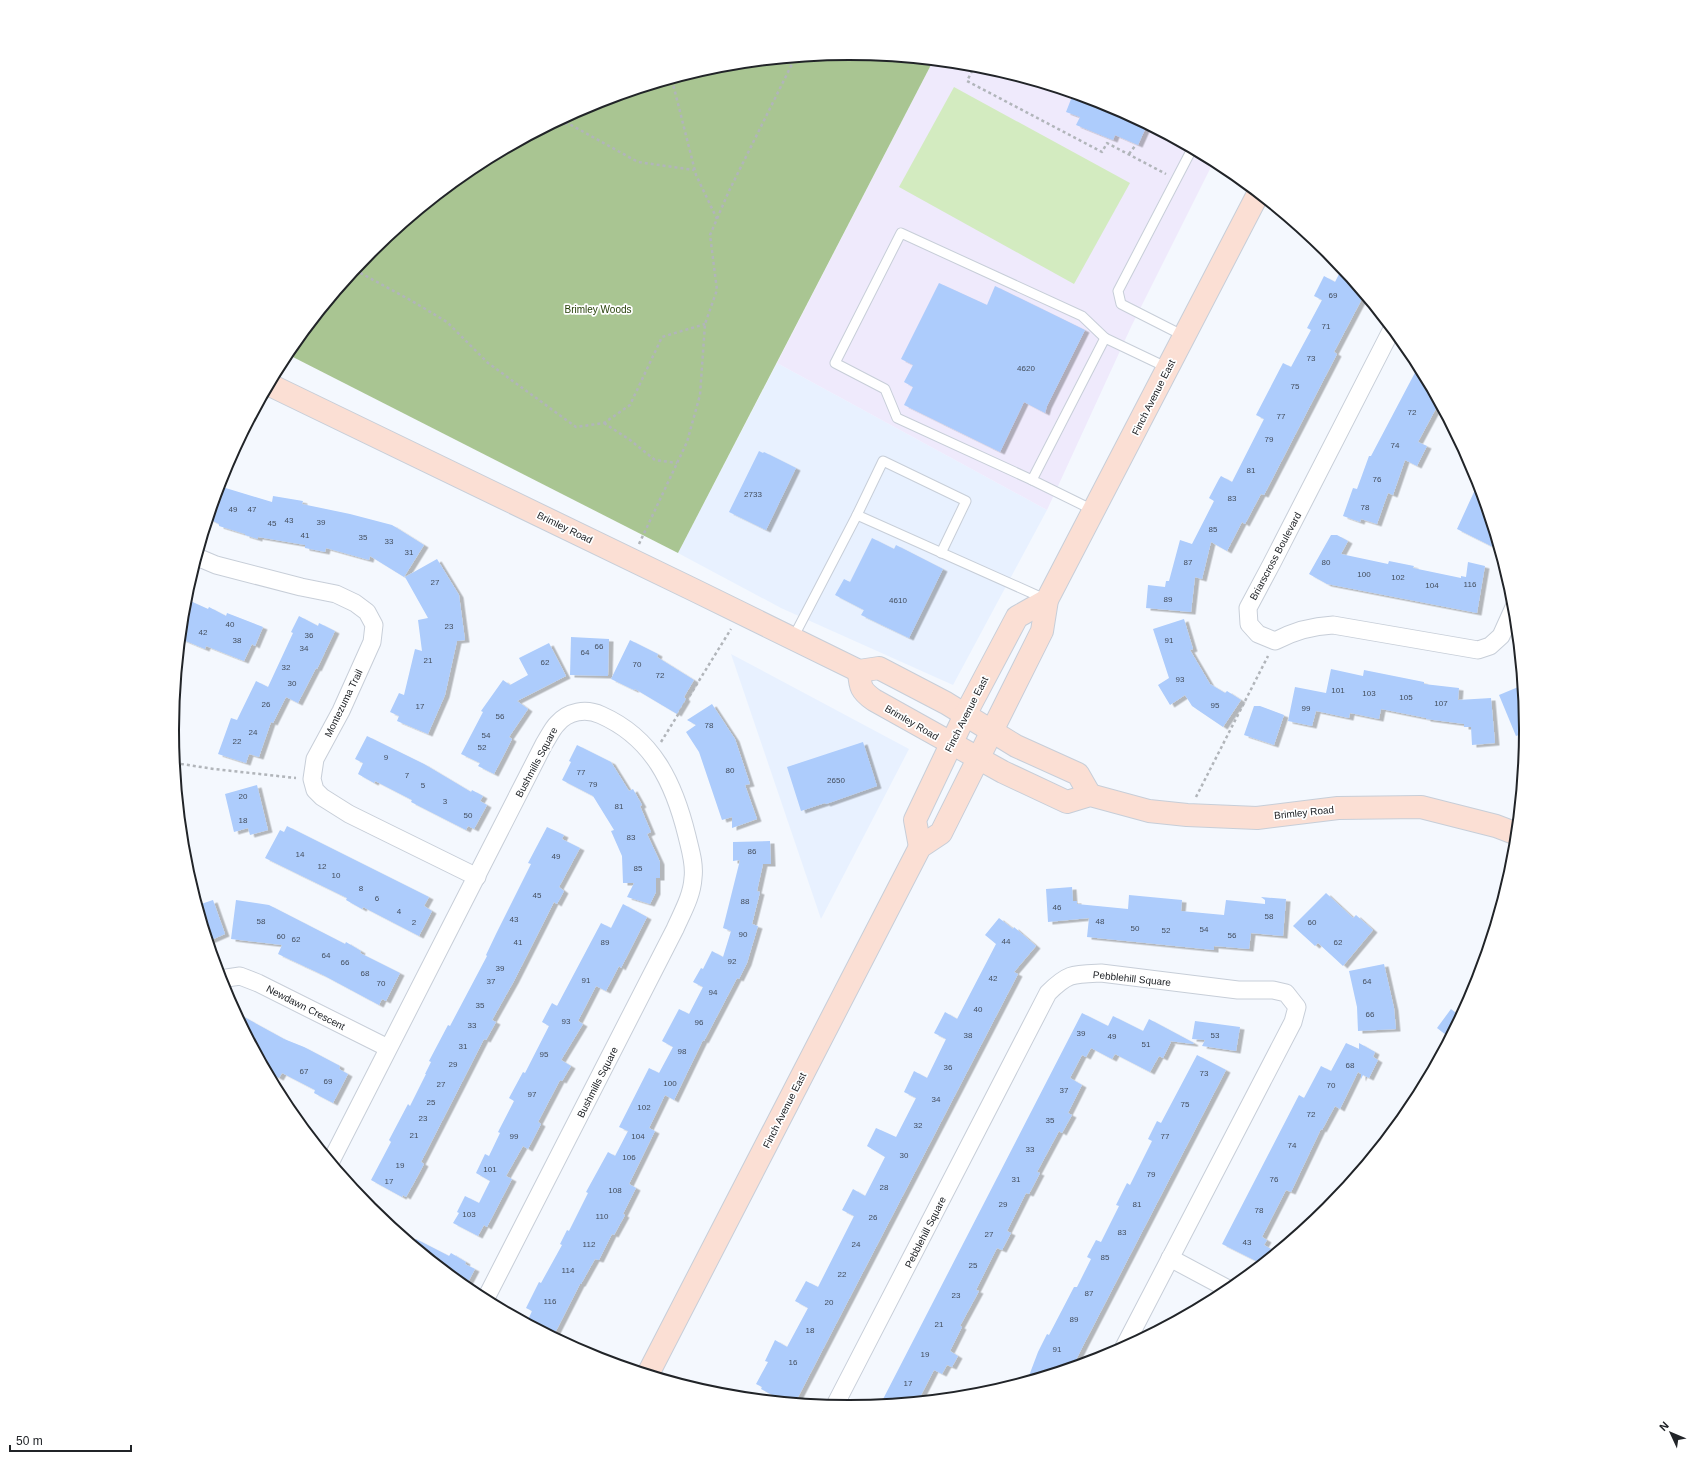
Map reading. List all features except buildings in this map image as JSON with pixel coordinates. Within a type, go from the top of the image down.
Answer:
[{"type":"main road","name":"Finch Avenue East","points":[[650,1370],[920,847],[941,833],[1042,631],[1047,600],[1256,198]]},
{"type":"main road","name":"Brimley Road","points":[[274,387],[859,671],[860,686],[866,694],[1003,772],[1067,802],[1090,795],[1149,811],[1195,816],[1257,818],[1338,808],[1421,807],[1496,826],[1512,832]]},
{"type":"main road","name":"Finch Avenue East","points":[[920,847],[914,820],[965,715],[1017,616],[1047,600]]},
{"type":"main road","points":[[859,671],[879,668],[946,703],[1016,746],[1078,774],[1090,795]]},
{"type":"street","name":"Briarscross Boulevard","points":[[1275,641],[1258,634],[1249,624],[1248,608],[1389,333]]},
{"type":"street","name":"Montezuma Trail","points":[[201,559],[301,587],[336,594],[355,603],[367,612],[374,625],[372,642],[366,656],[341,711],[315,759],[312,779]]},
{"type":"street","points":[[1275,641],[1290,633],[1318,626],[1333,625],[1478,650],[1490,646],[1501,636],[1510,617]]},
{"type":"street","name":"Bushmills Square","points":[[333,1158],[544,744],[557,723],[568,715],[580,711],[592,711],[615,721],[635,736],[653,755],[666,776],[684,825],[692,855],[694,878],[688,899],[675,929],[488,1295]]},
{"type":"street","points":[[312,779],[315,790],[334,806],[477,877]]},
{"type":"street","name":"Pebblehill Square","points":[[837,1401],[1048,994],[1061,980],[1078,974],[1101,973],[1238,990],[1273,990],[1286,994],[1296,1007],[1293,1022],[1126,1341]]},
{"type":"street","name":"Newdawn Crescent","points":[[227,978],[240,976],[258,983],[388,1048]]},
{"type":"street","points":[[1170,1258],[1224,1287]]},
{"type":"lane","points":[[1184,336],[1121,304],[1118,291],[1190,153]]},
{"type":"lane","points":[[1093,510],[1032,480],[897,418],[885,389],[835,363],[901,233],[1082,316],[1105,338],[1168,368]]},
{"type":"lane","points":[[1032,480],[1105,338]]},
{"type":"lane","points":[[793,638],[857,515],[883,461],[966,501],[941,553]]},
{"type":"lane","points":[[857,515],[1047,600]]},
{"type":"path","points":[[631,560],[687,442],[700,395],[705,324],[717,290],[710,235],[736,178],[793,63]]},
{"type":"path","points":[[972,72],[967,81],[1102,152],[1107,143],[1176,179]]},
{"type":"path","points":[[673,84],[694,170],[717,220]]},
{"type":"path","points":[[565,124],[571,125],[638,162],[694,170]]},
{"type":"path","points":[[1129,154],[1135,146]]},
{"type":"path","points":[[360,272],[447,322],[488,363],[576,427],[604,423],[630,405],[662,337],[705,324]]},
{"type":"path","points":[[604,423],[630,440],[655,460],[678,462]]},
{"type":"path","points":[[1202,784],[1275,641]]},
{"type":"path","points":[[665,736],[723,642]]},
{"type":"path","points":[[180,764],[214,769],[312,779]]},
{"type":"shaded area","points":[[931,65],[980,73],[1023,83],[1065,96],[1106,111],[1146,129],[1211,166],[1131,327],[1047,510],[777,363]]},
{"type":"shaded area","points":[[777,363],[1047,510],[953,685],[781,608],[678,553]]},
{"type":"shaded area","points":[[731,654],[909,749],[821,919]]},
{"type":"green space","name":"Brimley Woods","points":[[806,61],[893,61],[931,65],[678,553],[293,357],[345,288],[375,256],[407,226],[477,173],[514,150],[553,129],[593,111],[634,96],[676,83],[719,73]]},
{"type":"green space","points":[[954,87],[1130,183],[1074,284],[899,187]]}]
